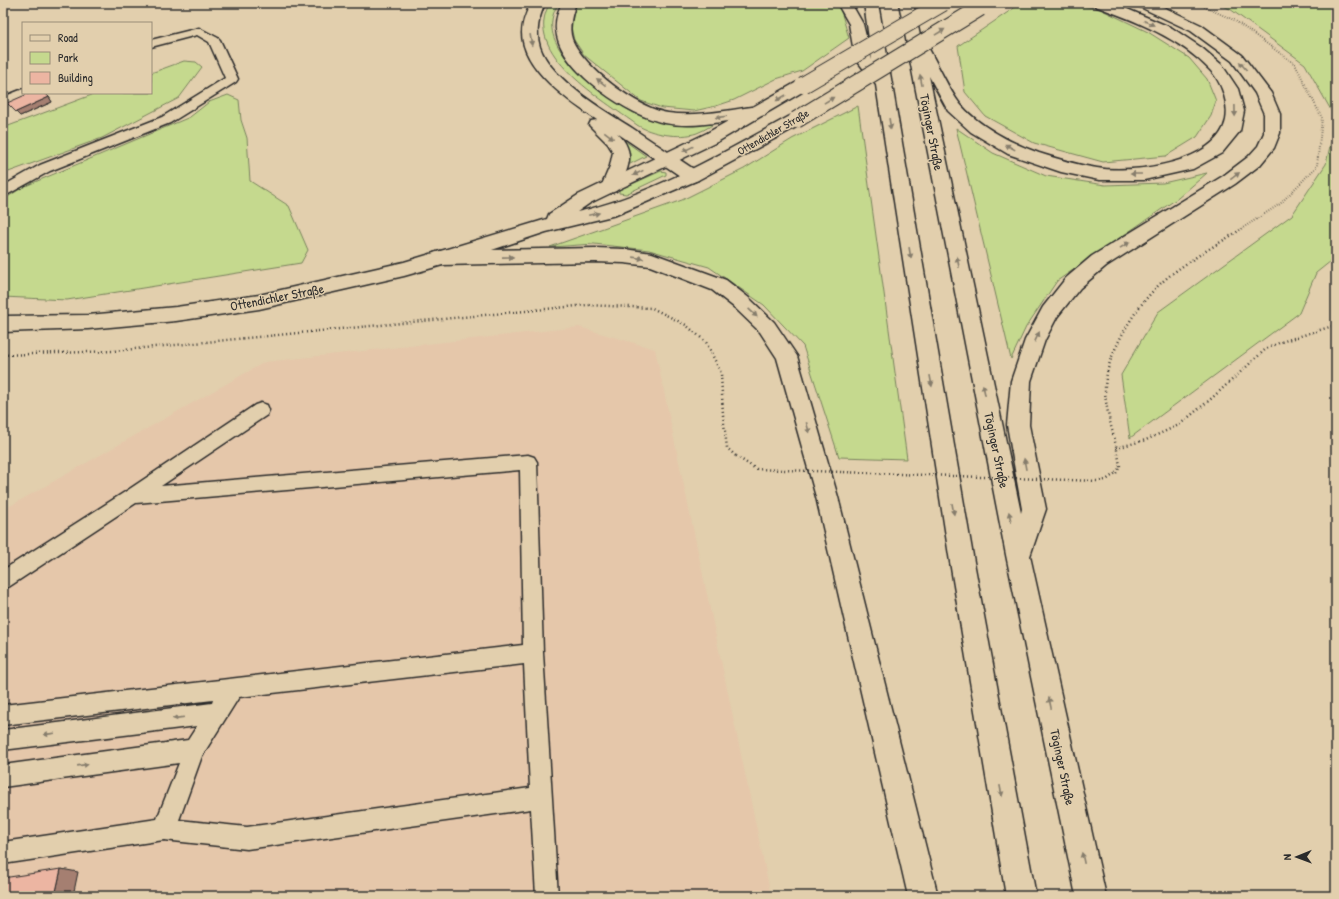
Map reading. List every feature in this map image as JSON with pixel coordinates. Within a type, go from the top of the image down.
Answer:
[{"type":"main road","points":[[538,3],[530,20],[530,40],[534,53],[542,66],[554,79],[586,105],[692,176]]},
{"type":"main road","points":[[569,3],[565,11],[563,31],[569,48],[576,59],[591,74],[633,106],[656,115],[679,119],[701,119],[759,111]]},
{"type":"main road","points":[[844,3],[856,24],[863,58],[884,86]]},
{"type":"main road","points":[[871,3],[923,330],[994,753],[1021,896]]},
{"type":"main road","name":"Töginger Straße","points":[[906,3],[1018,555],[1091,896]]},
{"type":"main road","name":"Ottendichler Straße","points":[[543,226],[584,199],[667,159],[759,111],[943,3]]},
{"type":"main road","points":[[913,36],[954,107],[977,128],[1014,150],[1061,166],[1099,174],[1144,174],[1187,165],[1216,149],[1232,131],[1236,111],[1230,89],[1217,68],[1197,51],[1167,31],[1100,3]]},
{"type":"main road","points":[[1018,555],[1034,510],[1018,425],[1021,381],[1035,340],[1050,312],[1072,283],[1099,261],[1229,180],[1254,161],[1266,148],[1272,133],[1272,114],[1263,93],[1237,58],[1219,44],[1179,19],[1143,3]]},
{"type":"main road","points":[[1161,3],[1169,6],[1179,19]]},
{"type":"main road","name":"Ottendichler Straße","points":[[3,324],[88,322],[176,314],[259,302],[342,284],[441,258],[543,226],[610,211],[692,176],[796,120],[983,5]]},
{"type":"main road","points":[[586,105],[594,123],[615,140],[621,151],[620,163],[610,187]]},
{"type":"main road","points":[[441,258],[595,255],[624,256],[652,260],[719,285],[742,303],[767,327],[787,356],[827,497],[923,896]]},
{"type":"lane","points":[[3,192],[46,168],[166,120],[232,79],[214,40],[199,31],[152,44]]},
{"type":"lane","points":[[3,101],[22,93]]},
{"type":"lane","points":[[3,580],[133,496],[261,410]]},
{"type":"lane","points":[[133,496],[528,462],[533,653],[547,896]]},
{"type":"lane","points":[[3,715],[533,653]]},
{"type":"lane","points":[[164,829],[194,750],[233,688]]},
{"type":"lane","points":[[3,740],[217,713]]},
{"type":"lane","points":[[3,776],[194,750]]},
{"type":"lane","points":[[3,853],[164,829],[247,838],[541,797]]},
{"type":"path","points":[[3,355],[113,351],[587,305],[652,308],[686,325],[706,342],[721,373],[723,415],[727,448],[736,456],[756,469],[1097,481],[1106,480],[1116,473],[1120,467],[1106,408],[1105,388],[1107,372],[1125,328],[1141,305],[1160,284],[1177,271],[1280,204],[1317,166],[1322,118],[1295,64],[1234,20],[1195,3]]},
{"type":"path","points":[[1116,448],[1146,440],[1179,425],[1266,349],[1282,342],[1336,325]]},
{"type":"shaded area","points":[[579,327],[655,349],[771,896],[3,896],[3,510],[265,362]]},
{"type":"green space","points":[[550,3],[559,3],[553,16],[552,28],[555,40],[562,52],[580,73],[623,107],[642,117],[658,121],[685,122],[721,119],[700,132],[682,136],[666,135],[650,131],[637,125],[587,89],[556,57],[546,40],[544,22]]},
{"type":"green space","points":[[575,3],[836,3],[840,8],[849,38],[802,71],[776,79],[734,100],[694,111],[662,108],[641,101],[584,55],[574,40],[569,19]]},
{"type":"green space","points":[[1064,3],[1100,9],[1148,32],[1189,58],[1207,79],[1216,101],[1211,116],[1197,137],[1166,156],[1103,162],[1034,143],[985,116],[965,92],[958,46],[1017,6]]},
{"type":"green space","points":[[1215,3],[1336,3],[1336,119],[1305,64],[1230,9]]},
{"type":"green space","points":[[184,61],[196,62],[202,67],[179,98],[102,138],[3,174],[3,128],[94,94],[152,94],[152,73]]},
{"type":"green space","points":[[228,95],[239,100],[241,120],[247,138],[250,181],[289,206],[308,250],[301,263],[67,300],[3,297],[3,200],[23,187],[190,117],[209,102]]},
{"type":"green space","points":[[858,106],[907,459],[839,457],[803,346],[764,305],[709,267],[649,250],[594,244],[550,247],[682,200],[744,169],[792,139]]},
{"type":"green space","points":[[1336,119],[1336,257],[1316,273],[1299,313],[1130,438],[1121,375],[1158,312],[1292,215],[1326,164]]},
{"type":"green space","points":[[956,128],[993,153],[1046,176],[1105,185],[1163,183],[1207,173],[1178,198],[1057,281],[1026,327],[1011,359]]},
{"type":"green space","points":[[625,141],[646,156],[628,165],[630,157]]},
{"type":"green space","points":[[661,171],[666,172],[666,175],[626,194],[619,193],[619,190]]},
{"type":"building","points":[[28,94],[46,94],[49,97],[16,112],[7,103]]},
{"type":"building","points":[[61,869],[55,896],[3,896],[3,878]]}]
